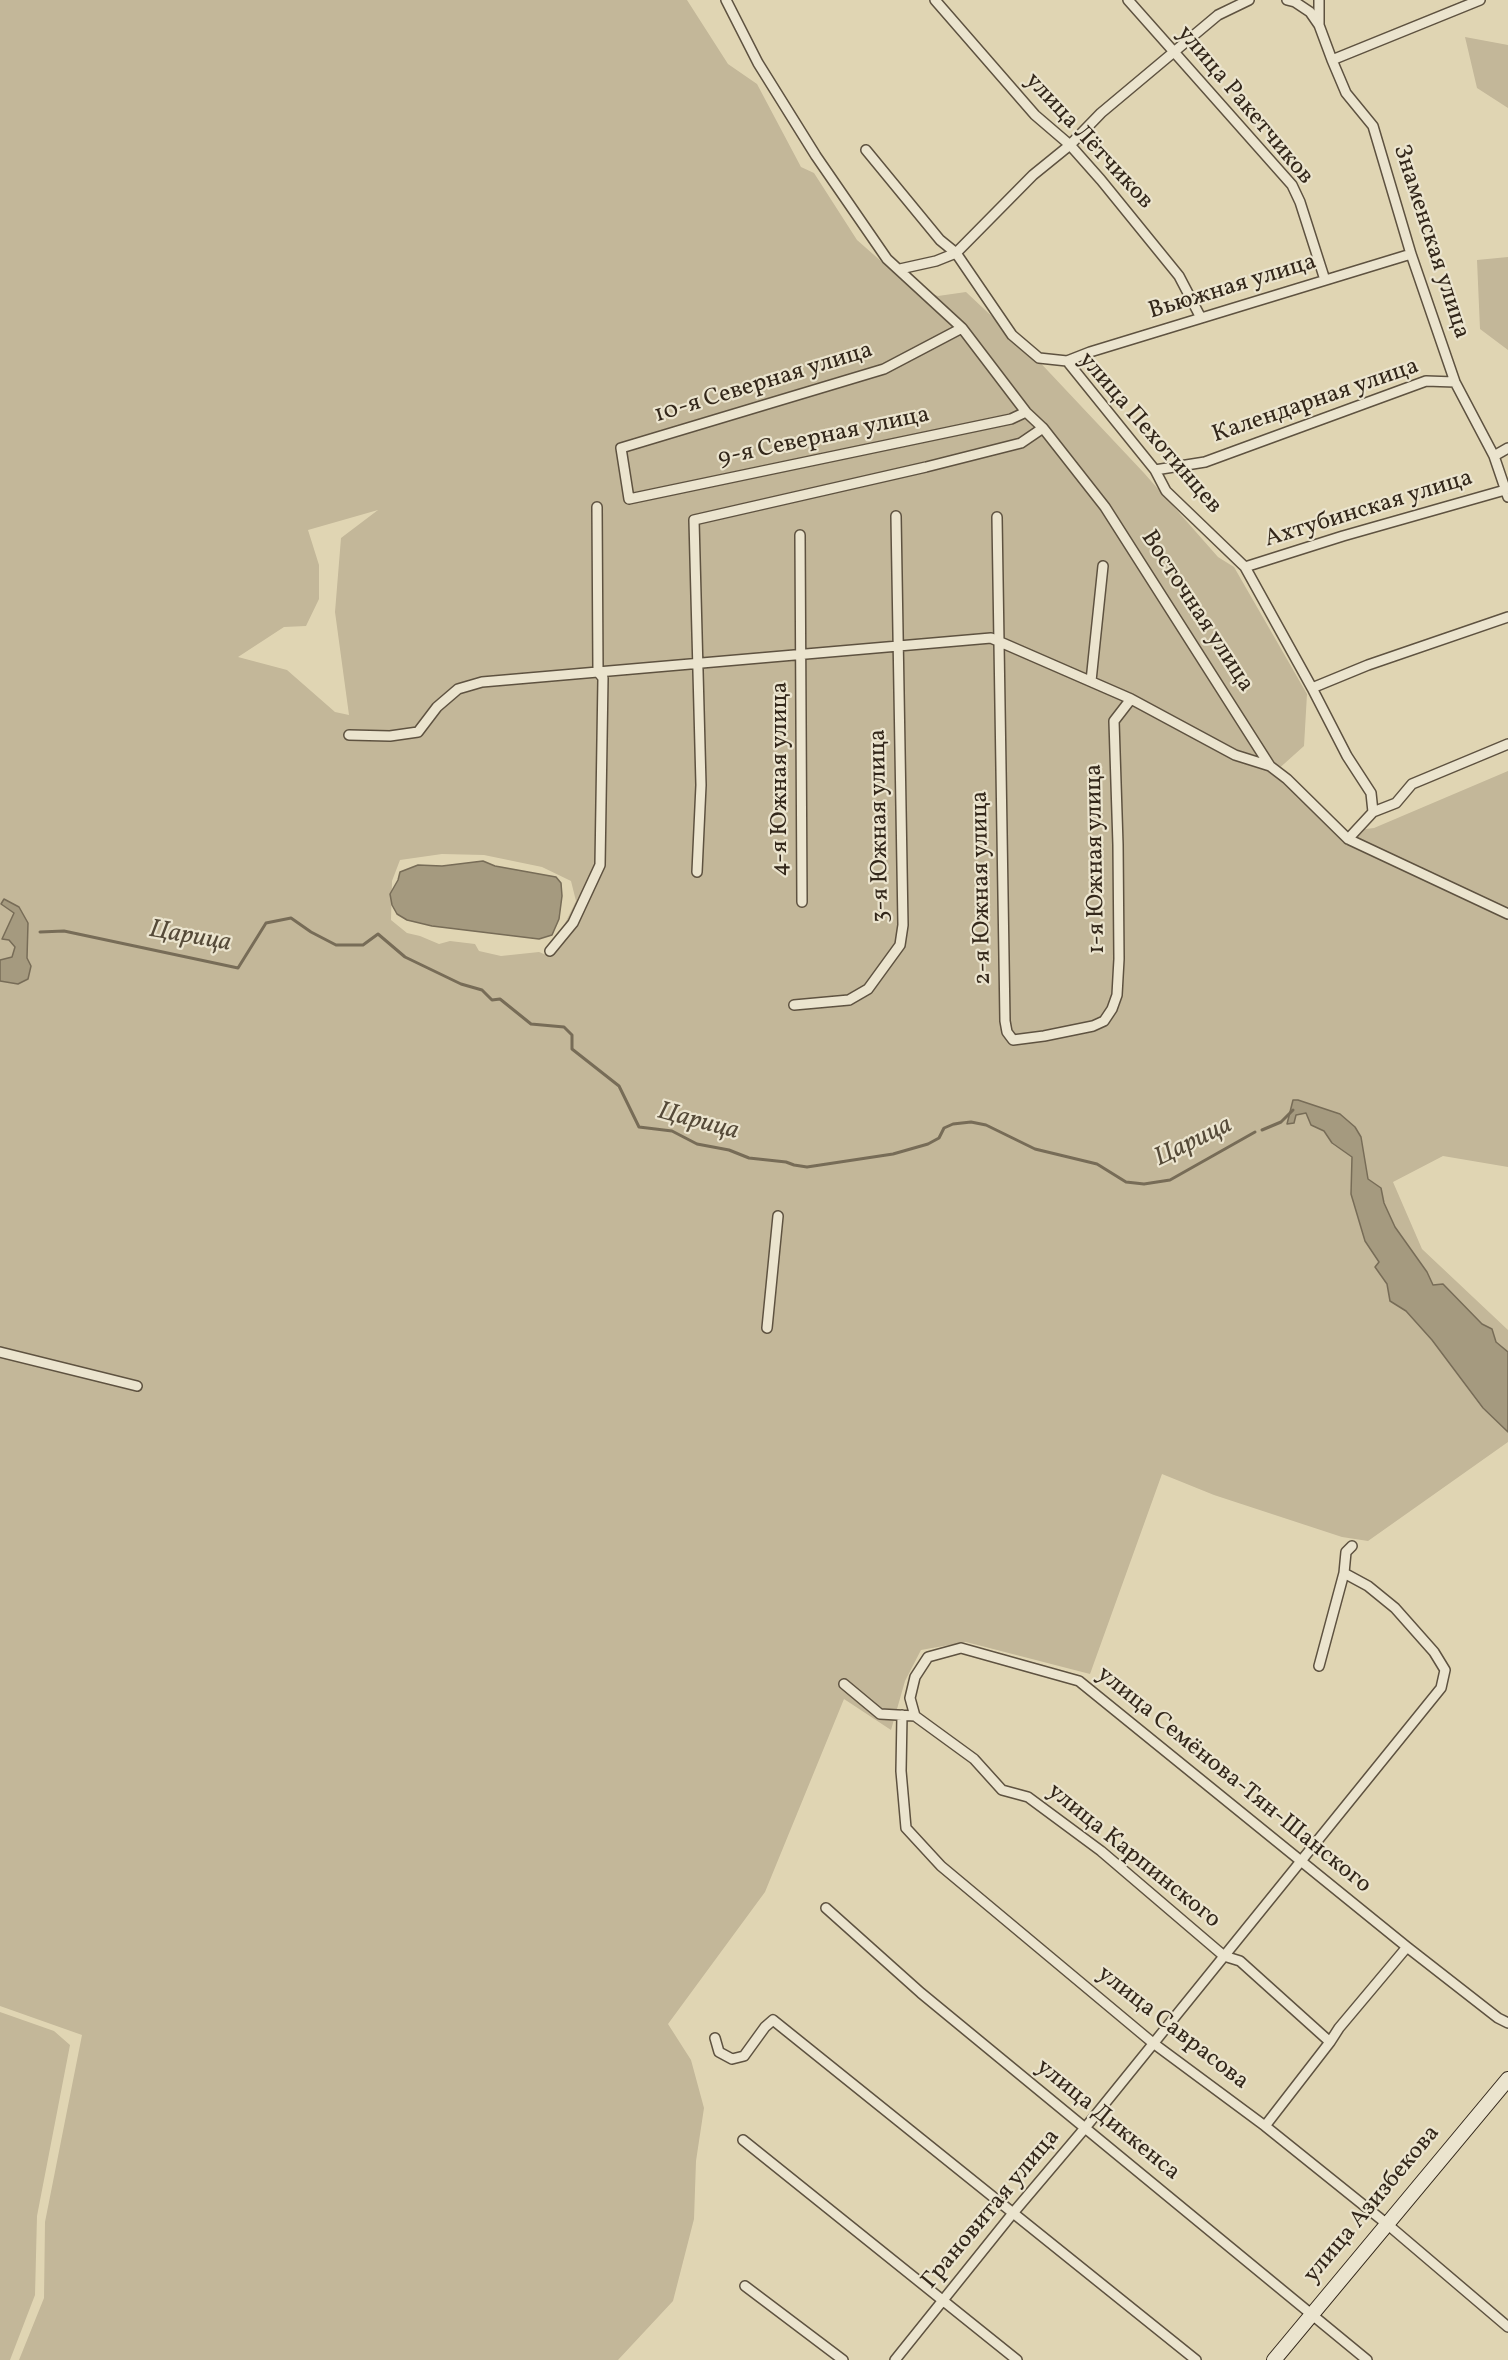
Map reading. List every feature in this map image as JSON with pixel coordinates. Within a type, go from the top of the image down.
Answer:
[{"type":"main road","name":"улица Азизбекова","points":[[1274,2360],[1508,2079]]},
{"type":"street","name":"Восточная улица","points":[[726,0],[758,63],[816,156],[887,259],[962,328],[1026,412],[1043,428],[1106,507],[1270,766],[1287,779],[1348,839],[1508,914]]},
{"type":"street","name":"улица Лётчиков","points":[[935,0],[1035,115],[1070,145],[1162,253],[1179,276],[1201,318]]},
{"type":"street","name":"улица Ракетчиков","points":[[1128,0],[1292,185],[1300,202],[1325,280]]},
{"type":"street","points":[[900,269],[936,261],[956,253],[1032,175],[1070,145],[1101,113],[1218,15],[1249,0]]},
{"type":"street","points":[[1287,0],[1296,2],[1310,12],[1319,25]]},
{"type":"street","name":"Знаменская улица","points":[[1319,0],[1319,25],[1332,60],[1346,93],[1373,126],[1411,254],[1455,382],[1494,456],[1506,494]]},
{"type":"street","points":[[1332,60],[1480,0]]},
{"type":"street","name":"улица Пехотинцев","points":[[866,150],[940,240],[956,253],[1012,335],[1039,358],[1067,361],[1155,470],[1166,490],[1245,567],[1347,756],[1371,793],[1373,812]]},
{"type":"street","name":"Вьюжная улица","points":[[1067,361],[1411,254]]},
{"type":"street","name":"10-я Северная улица","points":[[629,499],[621,447],[884,369],[962,328]]},
{"type":"street","name":"Календарная улица","points":[[1155,470],[1205,462],[1426,381],[1455,382]]},
{"type":"street","name":"9-я Северная улица","points":[[629,499],[1011,419],[1026,412]]},
{"type":"street","points":[[697,872],[701,785],[694,520],[1021,443],[1043,428]]},
{"type":"street","points":[[1494,456],[1508,448]]},
{"type":"street","name":"Ахтубинская улица","points":[[1245,567],[1343,536],[1506,494]]},
{"type":"street","points":[[550,951],[573,923],[600,865],[603,678],[598,672],[597,507]]},
{"type":"street","name":"3-я Южная улица","points":[[794,1005],[849,1000],[868,989],[900,945],[903,925],[896,516]]},
{"type":"street","points":[[997,517],[997,641]]},
{"type":"street","name":"4-я Южная улица","points":[[800,535],[802,902]]},
{"type":"street","points":[[1091,681],[1103,566]]},
{"type":"street","points":[[1312,688],[1368,665],[1508,616]]},
{"type":"street","points":[[349,735],[390,736],[418,732],[437,707],[458,689],[482,682],[991,638],[1131,699],[1235,755],[1270,766]]},
{"type":"street","name":"2-я Южная улица","points":[[997,641],[1007,1032],[1013,1040],[1093,1026],[1104,1021]]},
{"type":"street","name":"1-я Южная улица","points":[[1104,1021],[1112,1010],[1117,995],[1119,959],[1114,721],[1131,699]]},
{"type":"street","points":[[1348,839],[1373,812],[1396,803],[1412,784],[1508,744]]},
{"type":"street","points":[[766,1328],[778,1216]]},
{"type":"street","points":[[0,1352],[137,1386]]},
{"type":"street","points":[[1318,1666],[1344,1573],[1346,1552],[1352,1546]]},
{"type":"street","name":"Грановитая улица","points":[[895,2360],[1441,1688],[1445,1670],[1434,1652],[1395,1608],[1368,1586],[1344,1573]]},
{"type":"street","name":"улица Семёнова-Тян-Шанского","points":[[915,1716],[910,1698],[915,1677],[928,1657],[961,1648],[1079,1681],[1407,1947],[1498,2018],[1508,2023]]},
{"type":"street","points":[[844,1684],[880,1714],[915,1716]]},
{"type":"street","name":"улица Саврасова","points":[[902,1715],[901,1771],[906,1828],[941,1866],[1153,2043],[1265,2126],[1387,2224],[1508,2327]]},
{"type":"street","name":"улица Карпинского","points":[[915,1716],[974,1759],[1002,1790],[1028,1797],[1101,1851],[1224,1956],[1240,1961],[1330,2042]]},
{"type":"street","name":"улица Диккенса","points":[[826,1908],[921,1993],[1367,2360]]},
{"type":"street","points":[[1265,2126],[1339,2028],[1407,1947]]},
{"type":"street","points":[[715,2038],[719,2052],[732,2059],[744,2056],[772,2020],[1196,2360]]},
{"type":"street","points":[[743,2140],[1017,2360]]},
{"type":"street","points":[[745,2286],[843,2360]]},
{"type":"shaded area","points":[[0,0],[687,0],[728,64],[757,84],[801,167],[814,173],[857,240],[907,284],[938,296],[966,292],[1033,355],[1144,473],[1218,557],[1234,567],[1307,694],[1304,746],[1275,772],[1340,832],[1374,828],[1508,771],[1508,1167],[1443,1156],[1393,1182],[1422,1249],[1508,1330],[1508,1352],[1496,1342],[1492,1329],[1482,1324],[1443,1284],[1433,1285],[1427,1272],[1395,1227],[1384,1203],[1381,1188],[1368,1179],[1315,1106],[1298,1100],[1293,1101],[1291,1110],[1296,1115],[1306,1113],[1311,1125],[1324,1131],[1332,1144],[1352,1157],[1351,1194],[1365,1241],[1379,1262],[1375,1267],[1387,1284],[1391,1301],[1406,1311],[1432,1340],[1482,1408],[1508,1432],[1508,1442],[1368,1541],[1342,1537],[1214,1495],[1162,1474],[1090,1674],[966,1642],[921,1650],[905,1681],[891,1730],[844,1699],[765,1892],[668,2024],[691,2060],[704,2108],[696,2161],[694,2219],[673,2301],[618,2360],[19,2360],[44,2298],[45,2222],[82,2035],[0,2006]],"holes":[[[378,510],[341,538],[335,612],[349,715],[335,712],[287,670],[238,657],[284,627],[306,626],[319,599],[319,565],[308,530]],[[442,854],[484,855],[542,867],[571,881],[576,901],[549,956],[539,952],[501,956],[479,951],[475,944],[450,941],[439,944],[407,933],[391,920],[392,881],[400,860]]]},
{"type":"shaded area","points":[[1465,37],[1508,45],[1508,108],[1477,88]]},
{"type":"shaded area","points":[[1508,257],[1508,350],[1480,329],[1477,260]]},
{"type":"shaded area","points":[[483,861],[495,866],[556,877],[561,883],[562,896],[559,919],[552,935],[539,939],[432,926],[407,920],[397,914],[392,905],[390,894],[400,872],[418,865],[442,866]]},
{"type":"shaded area","points":[[4,899],[19,907],[28,923],[27,958],[31,966],[28,979],[18,984],[0,981],[0,960],[12,957],[15,947],[9,940],[2,939],[14,913],[1,904]]},
{"type":"shaded area","points":[[1293,1100],[1340,1114],[1355,1127],[1361,1137],[1368,1179],[1381,1188],[1384,1203],[1395,1227],[1427,1272],[1433,1285],[1443,1284],[1482,1324],[1492,1329],[1496,1342],[1508,1352],[1508,1432],[1483,1408],[1432,1340],[1406,1311],[1390,1301],[1387,1284],[1375,1267],[1379,1262],[1365,1241],[1351,1194],[1352,1157],[1332,1143],[1324,1131],[1311,1125],[1306,1113],[1296,1115],[1294,1123],[1287,1124]]},
{"type":"shaded area","points":[[0,2012],[54,2031],[70,2045],[37,2216],[35,2295],[10,2360],[0,2360]]},
{"type":"waterway","name":"Царица","points":[[40,932],[64,931],[238,968],[266,923],[291,918],[336,945],[363,945],[378,934],[405,957],[461,984],[482,990],[492,1000],[500,999],[531,1024],[564,1027],[572,1035],[572,1049],[619,1086],[639,1127],[672,1131],[697,1144],[729,1150],[749,1158],[807,1167],[893,1154],[928,1144],[939,1138],[944,1128],[953,1124],[971,1122],[986,1125],[1035,1149],[1097,1164],[1126,1182],[1144,1184],[1170,1180],[1255,1132]]},
{"type":"waterway","name":"Царица","points":[[1262,1130],[1281,1122],[1293,1110]]}]
